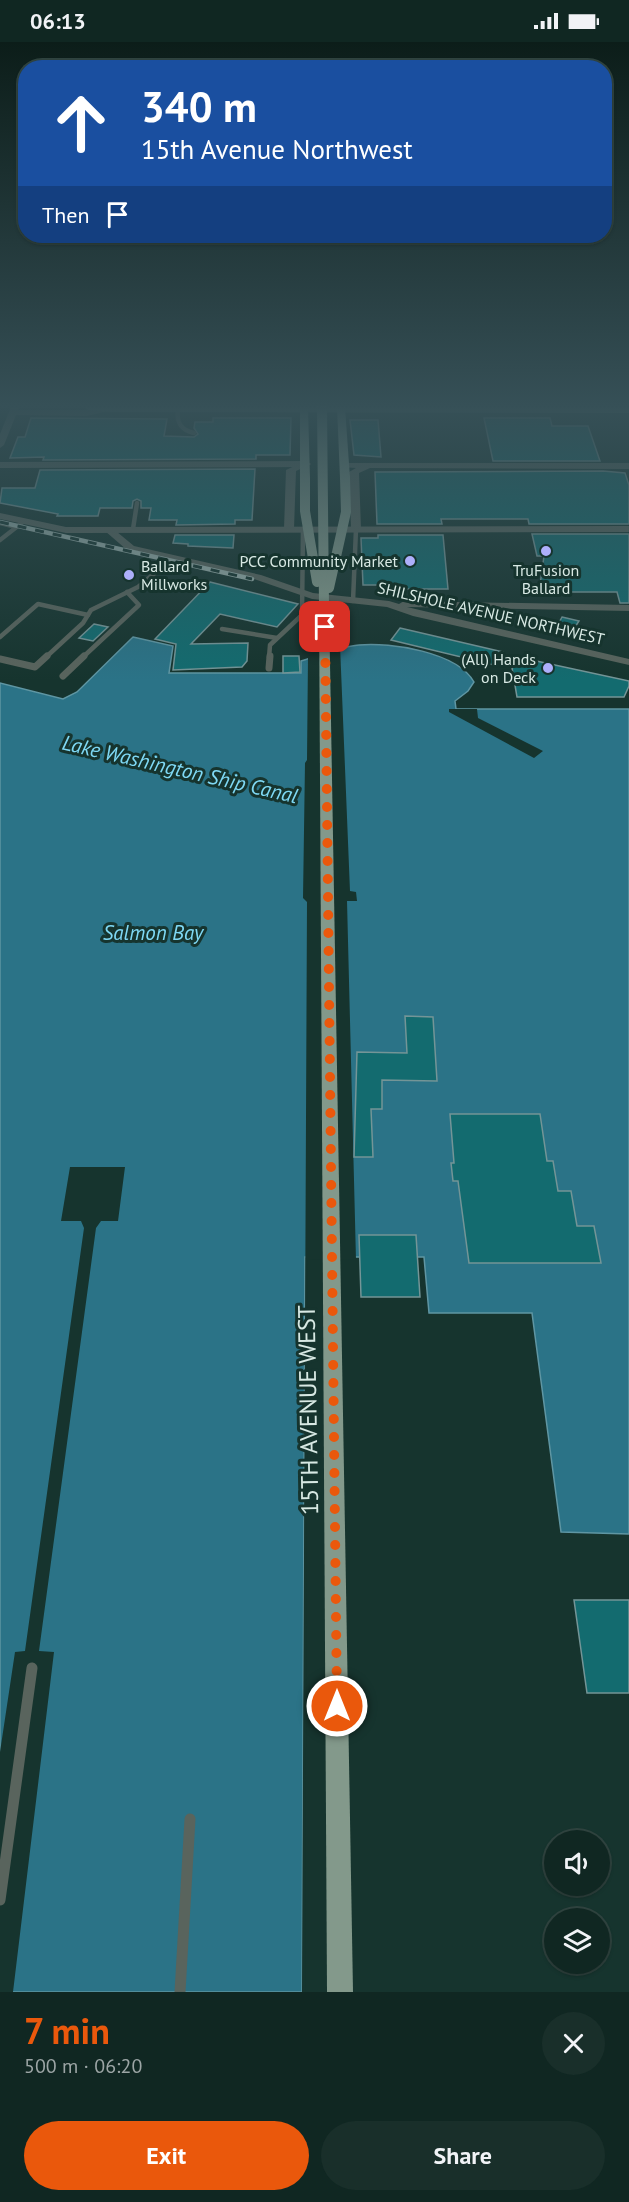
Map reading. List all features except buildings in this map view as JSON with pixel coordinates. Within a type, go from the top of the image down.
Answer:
[{"type":"main road","points":[[305,498],[316,578],[324,605]]},
{"type":"main road","name":"15TH AVENUE WEST","points":[[323,498],[340,1992]]},
{"type":"main road","points":[[324,605],[346,512],[346,498]]},
{"type":"street","points":[[289,529],[290,498]]},
{"type":"street","points":[[355,498],[356,529]]},
{"type":"street","points":[[0,516],[20,524],[66,530],[629,530]]},
{"type":"street","name":"SHILSHOLE AVENUE NORTHWEST","points":[[108,529],[131,548],[274,582],[302,593],[389,604],[413,613],[629,662]]},
{"type":"street","points":[[389,604],[629,608]]},
{"type":"lane","points":[[133,529],[138,503]]},
{"type":"lane","points":[[0,523],[20,524]]},
{"type":"lane","points":[[0,540],[20,524]]},
{"type":"lane","points":[[269,668],[270,645],[302,615],[303,529]]},
{"type":"lane","points":[[353,601],[356,529]]},
{"type":"lane","points":[[0,659],[35,667],[83,623],[91,610],[145,582],[173,558]]},
{"type":"lane","points":[[63,676],[139,605],[127,592]]},
{"type":"lane","points":[[0,637],[38,604],[88,615]]},
{"type":"lane","points":[[222,629],[277,638]]},
{"type":"lane","points":[[0,1900],[32,1668]]},
{"type":"lane","points":[[180,1992],[190,1819]]},
{"type":"water","name":"Lake Washington Ship Canal","points":[[133,637],[173,646],[169,673],[301,673],[301,661],[359,645],[388,645],[439,656],[465,672],[474,682],[468,691],[455,701],[456,709],[629,709],[629,1534],[561,1532],[532,1313],[429,1313],[424,1257],[305,1257],[302,1992],[0,1992],[0,683],[63,699],[77,692]]},
{"type":"pier","points":[[340,645],[350,891],[356,892],[357,901],[347,901],[356,1260],[308,1259],[305,1992],[302,1992],[307,902],[303,898],[308,656]]},
{"type":"pier","points":[[449,709],[477,709],[478,718],[543,751],[534,758],[449,712]]},
{"type":"pier","points":[[70,1167],[125,1167],[118,1221],[101,1221],[96,1228],[39,1651],[54,1652],[13,1992],[0,1992],[0,1752],[15,1652],[25,1651],[84,1228],[81,1221],[61,1221]]},
{"type":"railway","points":[[0,522],[252,579]]},
{"type":"place","name":"TruFusion Ballard","points":[[546,551]]},
{"type":"place","name":"PCC Community Market","points":[[410,561]]},
{"type":"place","name":"Ballard Millworks","points":[[129,575]]},
{"type":"place","name":"(All) Hands on Deck","points":[[548,668]]},
{"type":"route","points":[[325,627],[337,1706]]},
{"type":"water label","name":"Salmon Bay","points":[[153,932]]}]
